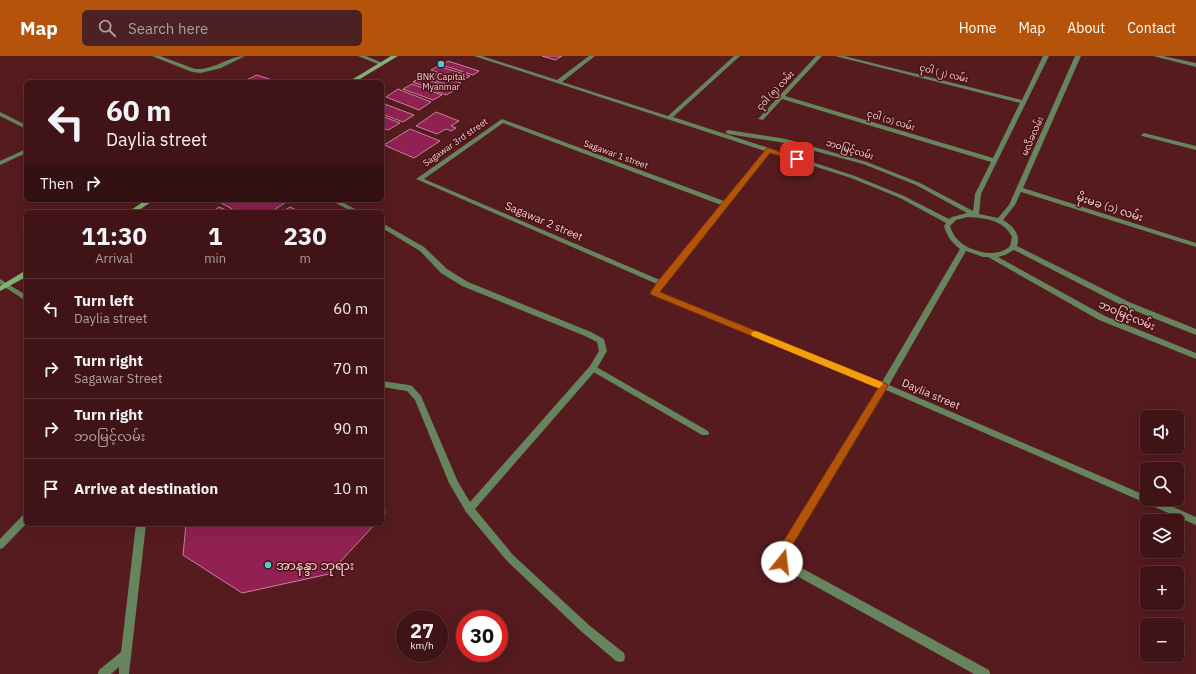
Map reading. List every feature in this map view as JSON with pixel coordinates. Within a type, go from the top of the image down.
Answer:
[{"type":"main road","points":[[354,80],[395,56]]},
{"type":"main road","points":[[134,210],[148,202]]},
{"type":"main road","points":[[2,285],[24,275]]},
{"type":"street","points":[[155,56],[199,72],[213,69],[242,56]]},
{"type":"street","points":[[361,56],[382,64]]},
{"type":"street","name":"ဘ၀မြင့်လမ်း","points":[[477,56],[710,129],[769,150],[853,176],[902,197],[950,222]]},
{"type":"street","points":[[558,82],[592,56]]},
{"type":"street","points":[[670,117],[737,56]]},
{"type":"street","name":"ငုဝါ (၅) လမ်း","points":[[760,119],[819,56]]},
{"type":"street","name":"ငုဝါ (၂) လမ်း","points":[[838,56],[1024,102]]},
{"type":"street","name":"မလိခလမ်း","points":[[976,215],[978,194],[1045,56]]},
{"type":"street","name":"မလိခလမ်း","points":[[999,221],[1012,205],[1078,56]]},
{"type":"street","points":[[1156,56],[1196,65]]},
{"type":"street","name":"ငုဝါ (၁) လမ်း","points":[[781,96],[995,161]]},
{"type":"street","points":[[0,114],[24,126]]},
{"type":"street","name":"Sagawar 3rd street","points":[[419,179],[502,121]]},
{"type":"street","name":"Sagawar 1 street","points":[[502,121],[725,204]]},
{"type":"street","name":"ဘ၀မြင့်လမ်း","points":[[710,129],[786,141],[865,164],[918,184],[976,215]]},
{"type":"street","points":[[1144,134],[1196,148]]},
{"type":"street","points":[[661,283],[769,150]]},
{"type":"street","points":[[0,163],[24,152]]},
{"type":"street","name":"Sagawar 2 street","points":[[419,179],[661,283]]},
{"type":"street","name":"မိုးမခ (၁) လမ်း","points":[[1019,189],[1196,244]]},
{"type":"street","points":[[337,202],[354,210]]},
{"type":"street","points":[[976,215],[999,221],[1014,234],[1014,247],[1004,253],[990,255],[977,253],[964,248],[951,238],[947,226],[950,222],[960,216],[976,215]]},
{"type":"street","points":[[384,226],[422,249],[444,271],[466,284],[600,340],[603,351],[593,368],[469,509]]},
{"type":"street","name":"ဘ၀မြင့်လမ်း","points":[[1014,247],[1126,304],[1196,332]]},
{"type":"street","points":[[964,248],[884,386],[782,553],[782,562],[986,674]]},
{"type":"street","name":"ဘ၀မြင့်လမ်း","points":[[990,255],[1102,318],[1196,356]]},
{"type":"street","name":"Daylia street","points":[[661,283],[655,293],[884,386],[1196,521]]},
{"type":"street","points":[[2,285],[24,297]]},
{"type":"street","points":[[593,368],[705,433]]},
{"type":"street","points":[[384,384],[398,385],[409,388],[418,398],[454,483],[469,509],[510,558],[586,629],[620,657]]},
{"type":"street","points":[[0,545],[24,520]]},
{"type":"street","points":[[124,674],[141,526]]},
{"type":"street","points":[[103,674],[125,656]]},
{"type":"building","points":[[542,56],[562,56],[555,60]]},
{"type":"building","points":[[448,61],[479,71],[473,75],[442,65]]},
{"type":"building","points":[[438,66],[470,76],[462,81],[431,70]]},
{"type":"building","points":[[430,72],[461,83],[455,87],[423,77]]},
{"type":"building","points":[[257,75],[272,80],[246,80]]},
{"type":"building","points":[[421,77],[455,90],[446,95],[413,82]]},
{"type":"building","points":[[412,84],[442,95],[433,100],[403,89]]},
{"type":"building","points":[[398,89],[431,102],[419,110],[386,97]]},
{"type":"building","points":[[384,104],[414,115],[403,122],[384,115]]},
{"type":"building","points":[[436,112],[459,121],[451,126],[456,128],[451,131],[446,129],[437,134],[416,126]]},
{"type":"building","points":[[384,117],[400,123],[388,130],[384,129]]},
{"type":"building","points":[[410,129],[440,141],[414,158],[384,145]]},
{"type":"building","points":[[286,202],[274,210],[234,210],[221,203]]},
{"type":"building","points":[[219,207],[226,210],[215,210]]},
{"type":"building","points":[[290,207],[297,210],[285,210]]},
{"type":"building","name":"အာနန္ဒာ ဘုရား","points":[[186,526],[373,526],[329,574],[242,593],[183,555]]},
{"type":"slow traffic","points":[[756,334],[879,384]]},
{"type":"place","name":"BNK Capital Myanmar","points":[[441,64]]},
{"type":"place","name":"အာနန္ဒာ ဘုရား","points":[[268,565]]},
{"type":"route","points":[[782,562],[782,553],[884,386],[655,293],[661,283],[769,150],[797,159]]}]
